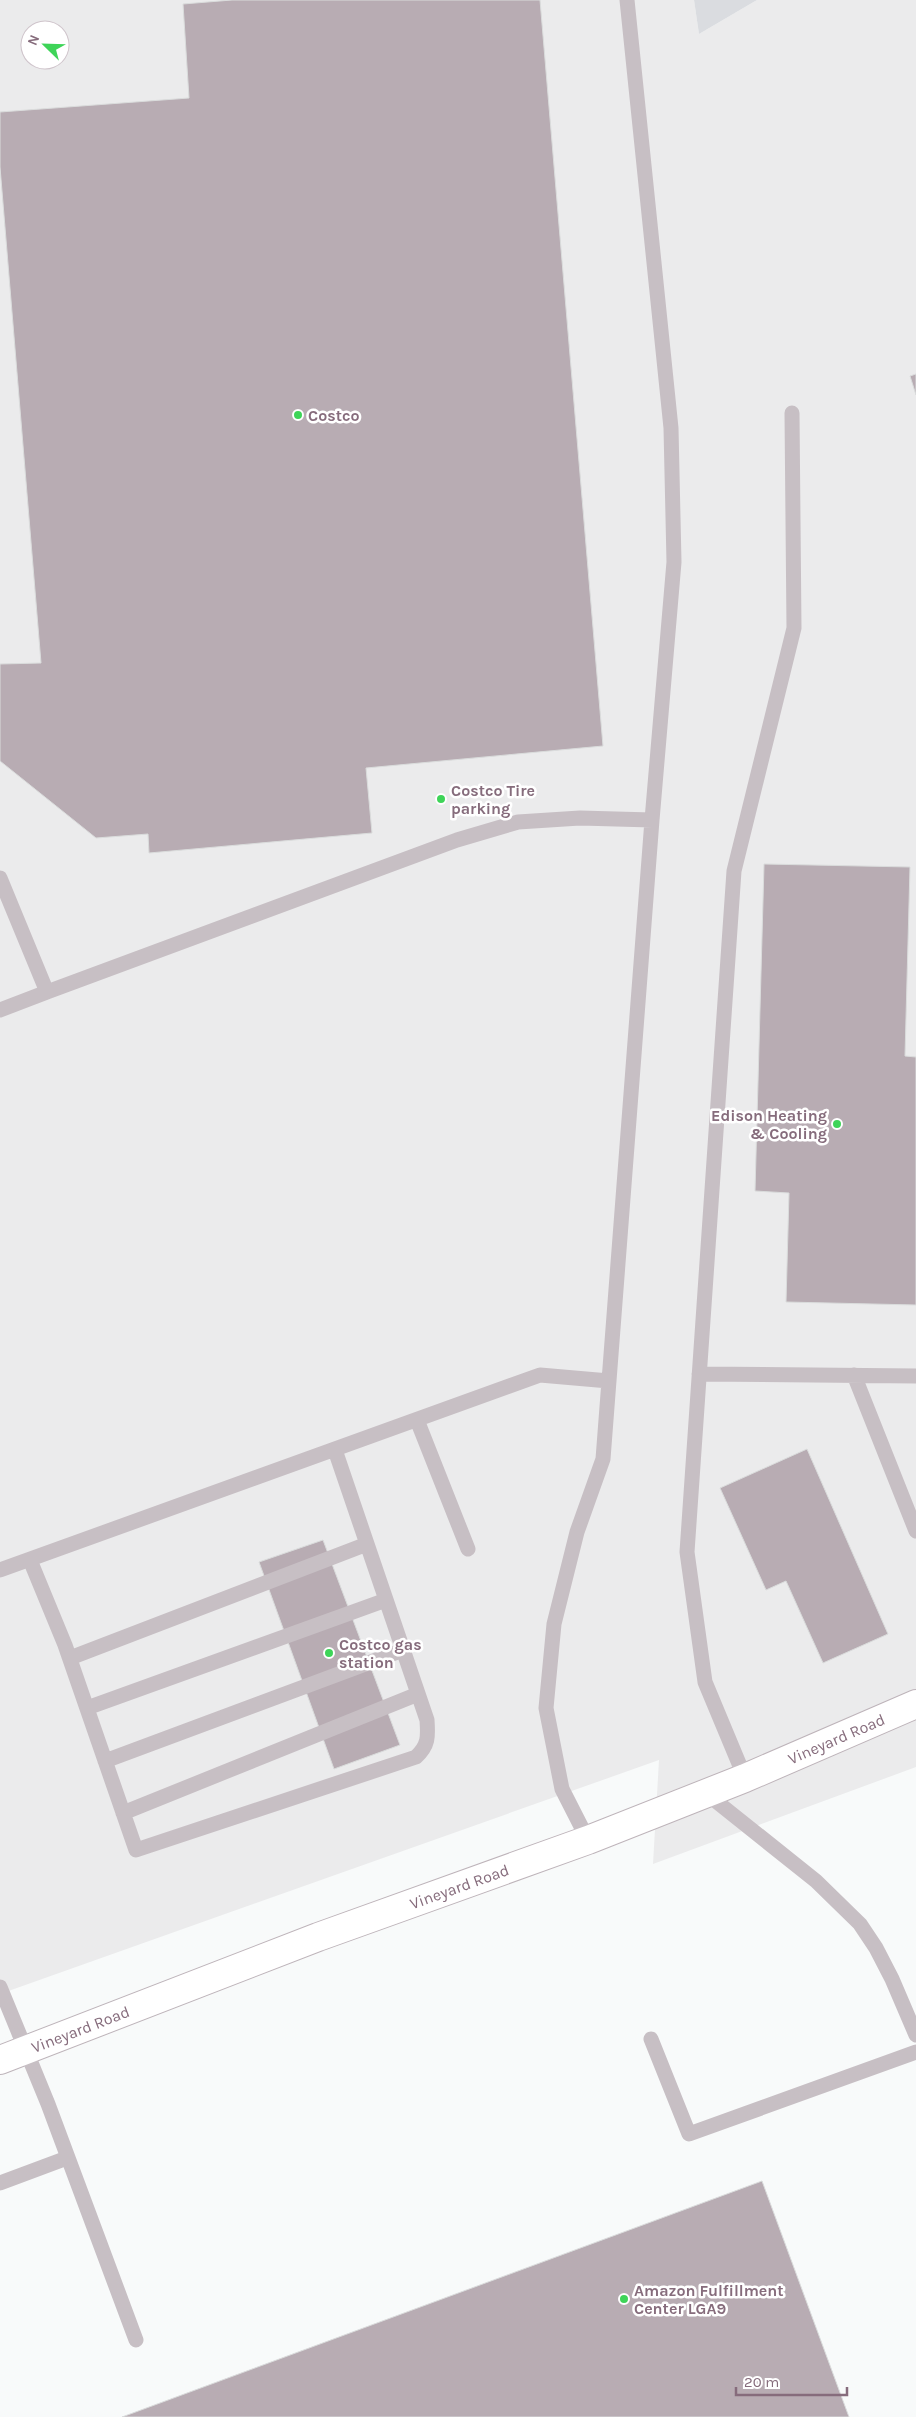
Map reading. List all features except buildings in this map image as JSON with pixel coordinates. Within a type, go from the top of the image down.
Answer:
[{"type":"street","name":"Vineyard Road","points":[[12,2055],[318,1937],[588,1840],[707,1794],[916,1704]]},
{"type":"lane","points":[[588,1840],[562,1789],[546,1708],[554,1624],[577,1532],[603,1459],[652,820],[674,562],[671,428],[627,0]]},
{"type":"lane","points":[[745,1778],[705,1682],[687,1552],[734,871],[794,628],[792,413]]},
{"type":"lane","points":[[0,1010],[457,840],[518,822],[580,818],[652,820]]},
{"type":"lane","points":[[0,878],[47,992]]},
{"type":"lane","points":[[699,1374],[916,1376]]},
{"type":"lane","points":[[0,1570],[540,1375],[609,1381]]},
{"type":"lane","points":[[854,1375],[916,1531]]},
{"type":"lane","points":[[417,1420],[468,1550]]},
{"type":"lane","points":[[30,1560],[70,1658],[136,1850],[416,1757],[425,1749],[428,1738],[427,1720],[335,1450]]},
{"type":"lane","points":[[70,1658],[367,1544]]},
{"type":"lane","points":[[87,1708],[386,1600]]},
{"type":"lane","points":[[105,1761],[402,1650]]},
{"type":"lane","points":[[123,1813],[418,1694]]},
{"type":"lane","points":[[707,1794],[816,1881],[860,1924],[876,1948],[892,1979],[916,2035]]},
{"type":"lane","points":[[0,1986],[12,2055],[67,2158],[136,2340]]},
{"type":"lane","points":[[651,2039],[689,2134],[916,2052]]},
{"type":"lane","points":[[0,2183],[67,2158]]},
{"type":"shaded area","points":[[0,0],[694,0],[699,34],[757,0],[916,0],[916,1767],[653,1864],[659,1760],[0,1994]]},
{"type":"shaded area","points":[[694,0],[757,0],[699,34]]},
{"type":"place","name":"Costco","points":[[298,415]]},
{"type":"place","name":"Costco Tire parking","points":[[441,799]]},
{"type":"place","name":"Edison Heating & Cooling","points":[[837,1124]]},
{"type":"place","name":"Costco gas station","points":[[329,1653]]},
{"type":"place","name":"Amazon Fulfillment Center LGA9","points":[[624,2299]]}]
